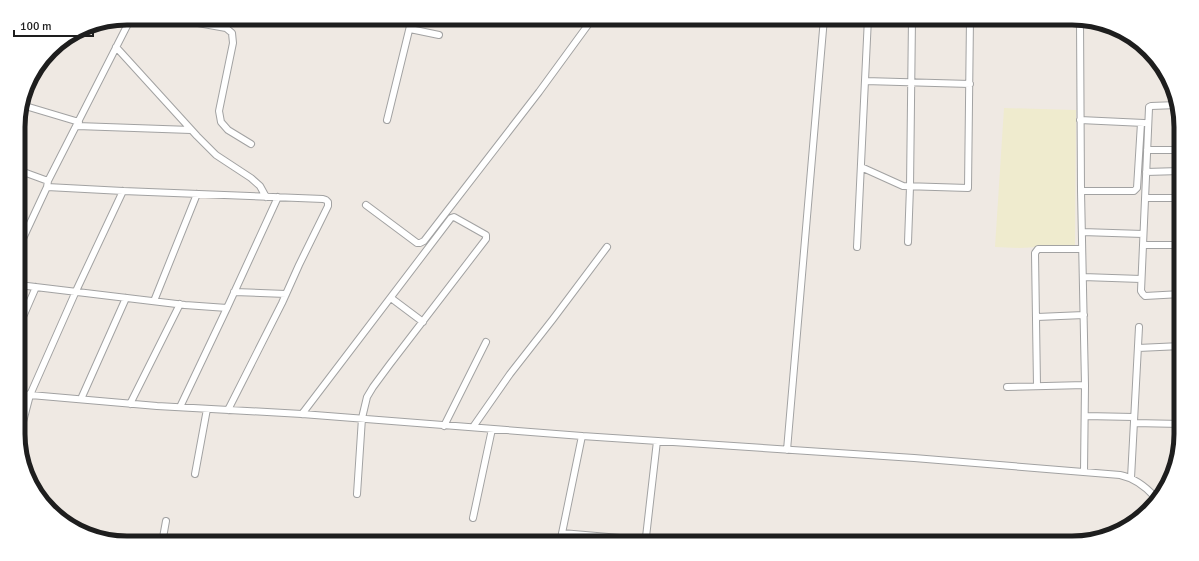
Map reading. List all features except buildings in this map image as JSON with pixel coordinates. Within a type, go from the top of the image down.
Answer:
[{"type":"street","points":[[25,232],[127,25]]},
{"type":"street","points":[[209,25],[226,28],[232,33],[233,44],[219,111],[220,122],[228,130],[251,144]]},
{"type":"street","points":[[386,120],[411,25]]},
{"type":"street","points":[[366,205],[417,243],[424,241],[589,25]]},
{"type":"street","points":[[787,450],[823,25]]},
{"type":"street","points":[[857,247],[868,25]]},
{"type":"street","points":[[908,242],[912,25]]},
{"type":"street","points":[[861,167],[901,186],[968,188],[970,25]]},
{"type":"street","points":[[1080,25],[1080,120],[1085,385],[1084,472]]},
{"type":"street","points":[[410,29],[439,35]]},
{"type":"street","points":[[116,47],[191,130],[216,155],[251,178],[260,186],[266,197]]},
{"type":"street","points":[[865,81],[970,84]]},
{"type":"street","points":[[1172,105],[1150,107],[1148,123],[1141,290],[1145,296],[1174,294]]},
{"type":"street","points":[[27,107],[78,124],[191,130]]},
{"type":"street","points":[[1080,120],[1148,123]]},
{"type":"street","points":[[1081,191],[1134,191],[1137,188],[1141,123]]},
{"type":"street","points":[[1147,150],[1174,150]]},
{"type":"street","points":[[1146,172],[1174,171]]},
{"type":"street","points":[[25,173],[48,184],[123,191],[323,199],[328,202],[328,206],[300,265],[228,410]]},
{"type":"street","points":[[25,414],[30,395],[76,291],[123,191]]},
{"type":"street","points":[[154,301],[197,194]]},
{"type":"street","points":[[180,407],[278,197]]},
{"type":"street","points":[[1145,198],[1174,198]]},
{"type":"street","points":[[302,414],[452,217],[486,235],[486,239],[373,387],[367,398],[362,418],[357,494]]},
{"type":"street","points":[[1082,232],[1143,234]]},
{"type":"street","points":[[1143,245],[1174,246]]},
{"type":"street","points":[[473,428],[510,374],[607,247]]},
{"type":"street","points":[[1037,386],[1035,253],[1038,249],[1082,249]]},
{"type":"street","points":[[1083,277],[1141,279]]},
{"type":"street","points":[[25,286],[227,308]]},
{"type":"street","points":[[25,312],[36,287]]},
{"type":"street","points":[[234,292],[286,294]]},
{"type":"street","points":[[81,399],[126,298]]},
{"type":"street","points":[[391,298],[423,322]]},
{"type":"street","points":[[130,404],[180,304]]},
{"type":"street","points":[[1037,317],[1084,315]]},
{"type":"street","points":[[1131,478],[1139,326]]},
{"type":"street","points":[[444,426],[486,342]]},
{"type":"street","points":[[1138,348],[1174,346]]},
{"type":"street","points":[[1007,387],[1085,385]]},
{"type":"street","points":[[25,395],[130,404],[362,418],[444,426],[914,458],[1120,475],[1131,478],[1153,496]]},
{"type":"street","points":[[195,474],[207,409]]},
{"type":"street","points":[[1085,416],[1174,423]]},
{"type":"street","points":[[473,518],[492,429]]},
{"type":"street","points":[[561,536],[582,436]]},
{"type":"street","points":[[646,536],[657,441]]},
{"type":"street","points":[[163,536],[166,521]]},
{"type":"street","points":[[562,533],[597,536]]},
{"type":"shaded area","points":[[1004,108],[1076,110],[1075,245],[1020,248],[995,247]]}]
